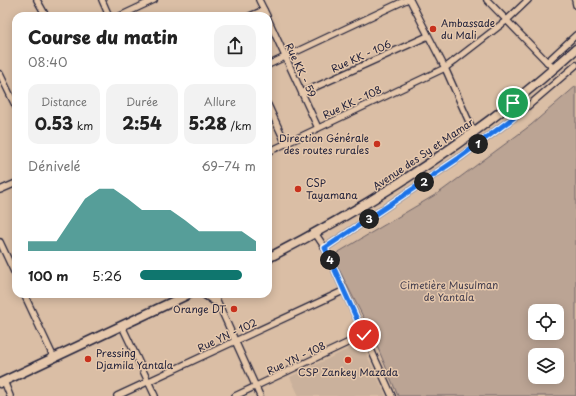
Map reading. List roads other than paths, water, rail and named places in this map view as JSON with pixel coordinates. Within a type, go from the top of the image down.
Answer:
[{"type":"highway","name":"Avenue des Sy et Mamar","points":[[272,256],[316,233],[395,187],[474,133],[513,103],[576,49]]},
{"type":"highway","points":[[2,382],[181,298]]},
{"type":"street","points":[[37,0],[44,12]]},
{"type":"street","points":[[102,0],[107,12]]},
{"type":"street","points":[[128,12],[154,0]]},
{"type":"street","points":[[259,0],[264,10],[259,12]]},
{"type":"street","points":[[272,63],[406,0]]},
{"type":"street","points":[[410,0],[445,68],[474,133]]},
{"type":"street","points":[[488,0],[554,69]]},
{"type":"street","name":"Rue KK - 108","points":[[272,150],[445,68],[507,20],[528,0]]},
{"type":"street","points":[[575,0],[576,5]]},
{"type":"street","name":"Rue KK - 59","points":[[272,28],[318,128]]},
{"type":"street","points":[[547,62],[576,35]]},
{"type":"street","name":"Rue KK - 106","points":[[302,93],[428,36]]},
{"type":"street","points":[[325,248],[459,158],[520,113],[576,65]]},
{"type":"street","points":[[0,74],[12,99]]},
{"type":"street","points":[[513,103],[520,113]]},
{"type":"street","points":[[272,114],[286,144]]},
{"type":"street","points":[[0,190],[12,185]]},
{"type":"street","points":[[316,233],[325,248],[392,396]]},
{"type":"street","points":[[0,242],[12,266]]},
{"type":"street","name":"Rue YN - 102","points":[[117,396],[344,291]]},
{"type":"street","points":[[26,298],[54,358]]},
{"type":"street","points":[[215,298],[260,396]]},
{"type":"street","points":[[122,326],[155,396]]},
{"type":"street","name":"Rue YN - 108","points":[[235,396],[364,335]]},
{"type":"street","points":[[2,382],[10,396]]},
{"type":"place","name":"Ambassade du Mali","points":[[433,29]]},
{"type":"place","name":"Direction Générale des routes rurales","points":[[377,144]]},
{"type":"place","name":"CSP Tayamana","points":[[298,189]]},
{"type":"place","name":"Orange DT","points":[[234,309]]},
{"type":"place","name":"Pressing Djamila Yantala","points":[[88,359]]},
{"type":"place","name":"CSP Zankey Mazada","points":[[348,360]]},
{"type":"park label","name":"Cimetière Musulman de Yantala","points":[[449,290]]}]
